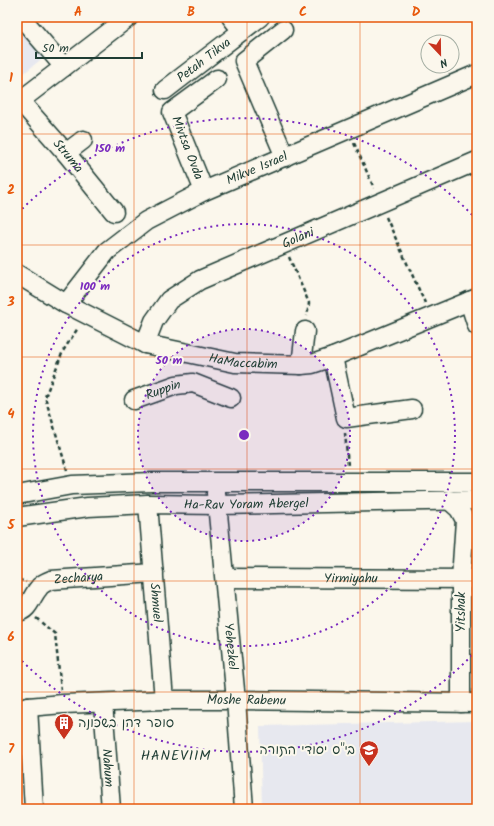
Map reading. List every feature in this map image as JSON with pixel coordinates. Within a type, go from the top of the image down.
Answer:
[{"type":"street","points":[[21,17],[64,67]]},
{"type":"street","points":[[19,102],[129,17]]},
{"type":"street","name":"Petah Tikva","points":[[165,90],[236,24],[260,17]]},
{"type":"street","points":[[283,30],[244,61],[284,157]]},
{"type":"street","name":"Mikve Israel","points":[[66,304],[107,251],[146,221],[204,191],[477,74]]},
{"type":"street","name":"Mivtsa Ovda","points":[[204,191],[172,112],[218,79]]},
{"type":"street","name":"Struma","points":[[19,102],[66,153],[114,212]]},
{"type":"street","points":[[66,153],[83,140]]},
{"type":"street","name":"Golani","points":[[145,344],[154,321],[169,300],[200,280],[477,161]]},
{"type":"street","name":"HaMaccabim","points":[[17,274],[66,304],[145,344],[196,356],[235,363],[312,364],[473,300]]},
{"type":"street","points":[[473,300],[477,326]]},
{"type":"street","points":[[301,365],[305,331]]},
{"type":"street","name":"Ruppin","points":[[193,383],[196,356]]},
{"type":"street","points":[[332,357],[346,418],[412,408]]},
{"type":"street","name":"Ruppin","points":[[134,400],[176,385],[193,383],[231,398]]},
{"type":"street","name":"Ha-Rav Yoram Abergel","points":[[17,494],[72,485],[152,482],[477,482]]},
{"type":"street","name":"Yehezkel","points":[[216,483],[236,700],[244,809]]},
{"type":"street","points":[[449,500],[459,510],[465,520],[477,507]]},
{"type":"street","name":"Ha-Rav Yoram Abergel","points":[[17,517],[88,507],[148,504],[477,500]]},
{"type":"street","name":"Shmuel","points":[[148,504],[164,700]]},
{"type":"street","name":"Yitshak","points":[[465,520],[469,579],[469,703]]},
{"type":"street","name":"Zecharya","points":[[21,610],[28,606],[37,589],[44,583],[52,580],[154,573]]},
{"type":"street","name":"Yirmiyahu","points":[[225,578],[469,579]]},
{"type":"street","name":"Moshe Rabenu","points":[[22,708],[63,704],[164,700],[469,703]]},
{"type":"street","name":"Nahum","points":[[103,703],[111,809]]},
{"type":"street","points":[[22,708],[34,809]]},
{"type":"path","points":[[348,130],[431,317]]},
{"type":"path","points":[[284,244],[309,303],[305,331]]},
{"type":"path","points":[[72,485],[56,438],[45,397],[63,351],[87,314]]},
{"type":"path","points":[[345,432],[349,482]]},
{"type":"path","points":[[21,610],[55,634],[63,704]]},
{"type":"shaded area","points":[[17,24],[45,56],[17,79]]},
{"type":"shaded area","name":"בי\"ס יסודי התורה","points":[[477,721],[477,809],[262,809],[260,726]]},
{"type":"place","name":"סופר דהן בשכונה","points":[[64,740]]},
{"type":"place","name":"בי\"ס יסודי התורה","points":[[369,767]]},
{"type":"district","name":"HANEVIIM","points":[[176,756]]}]
